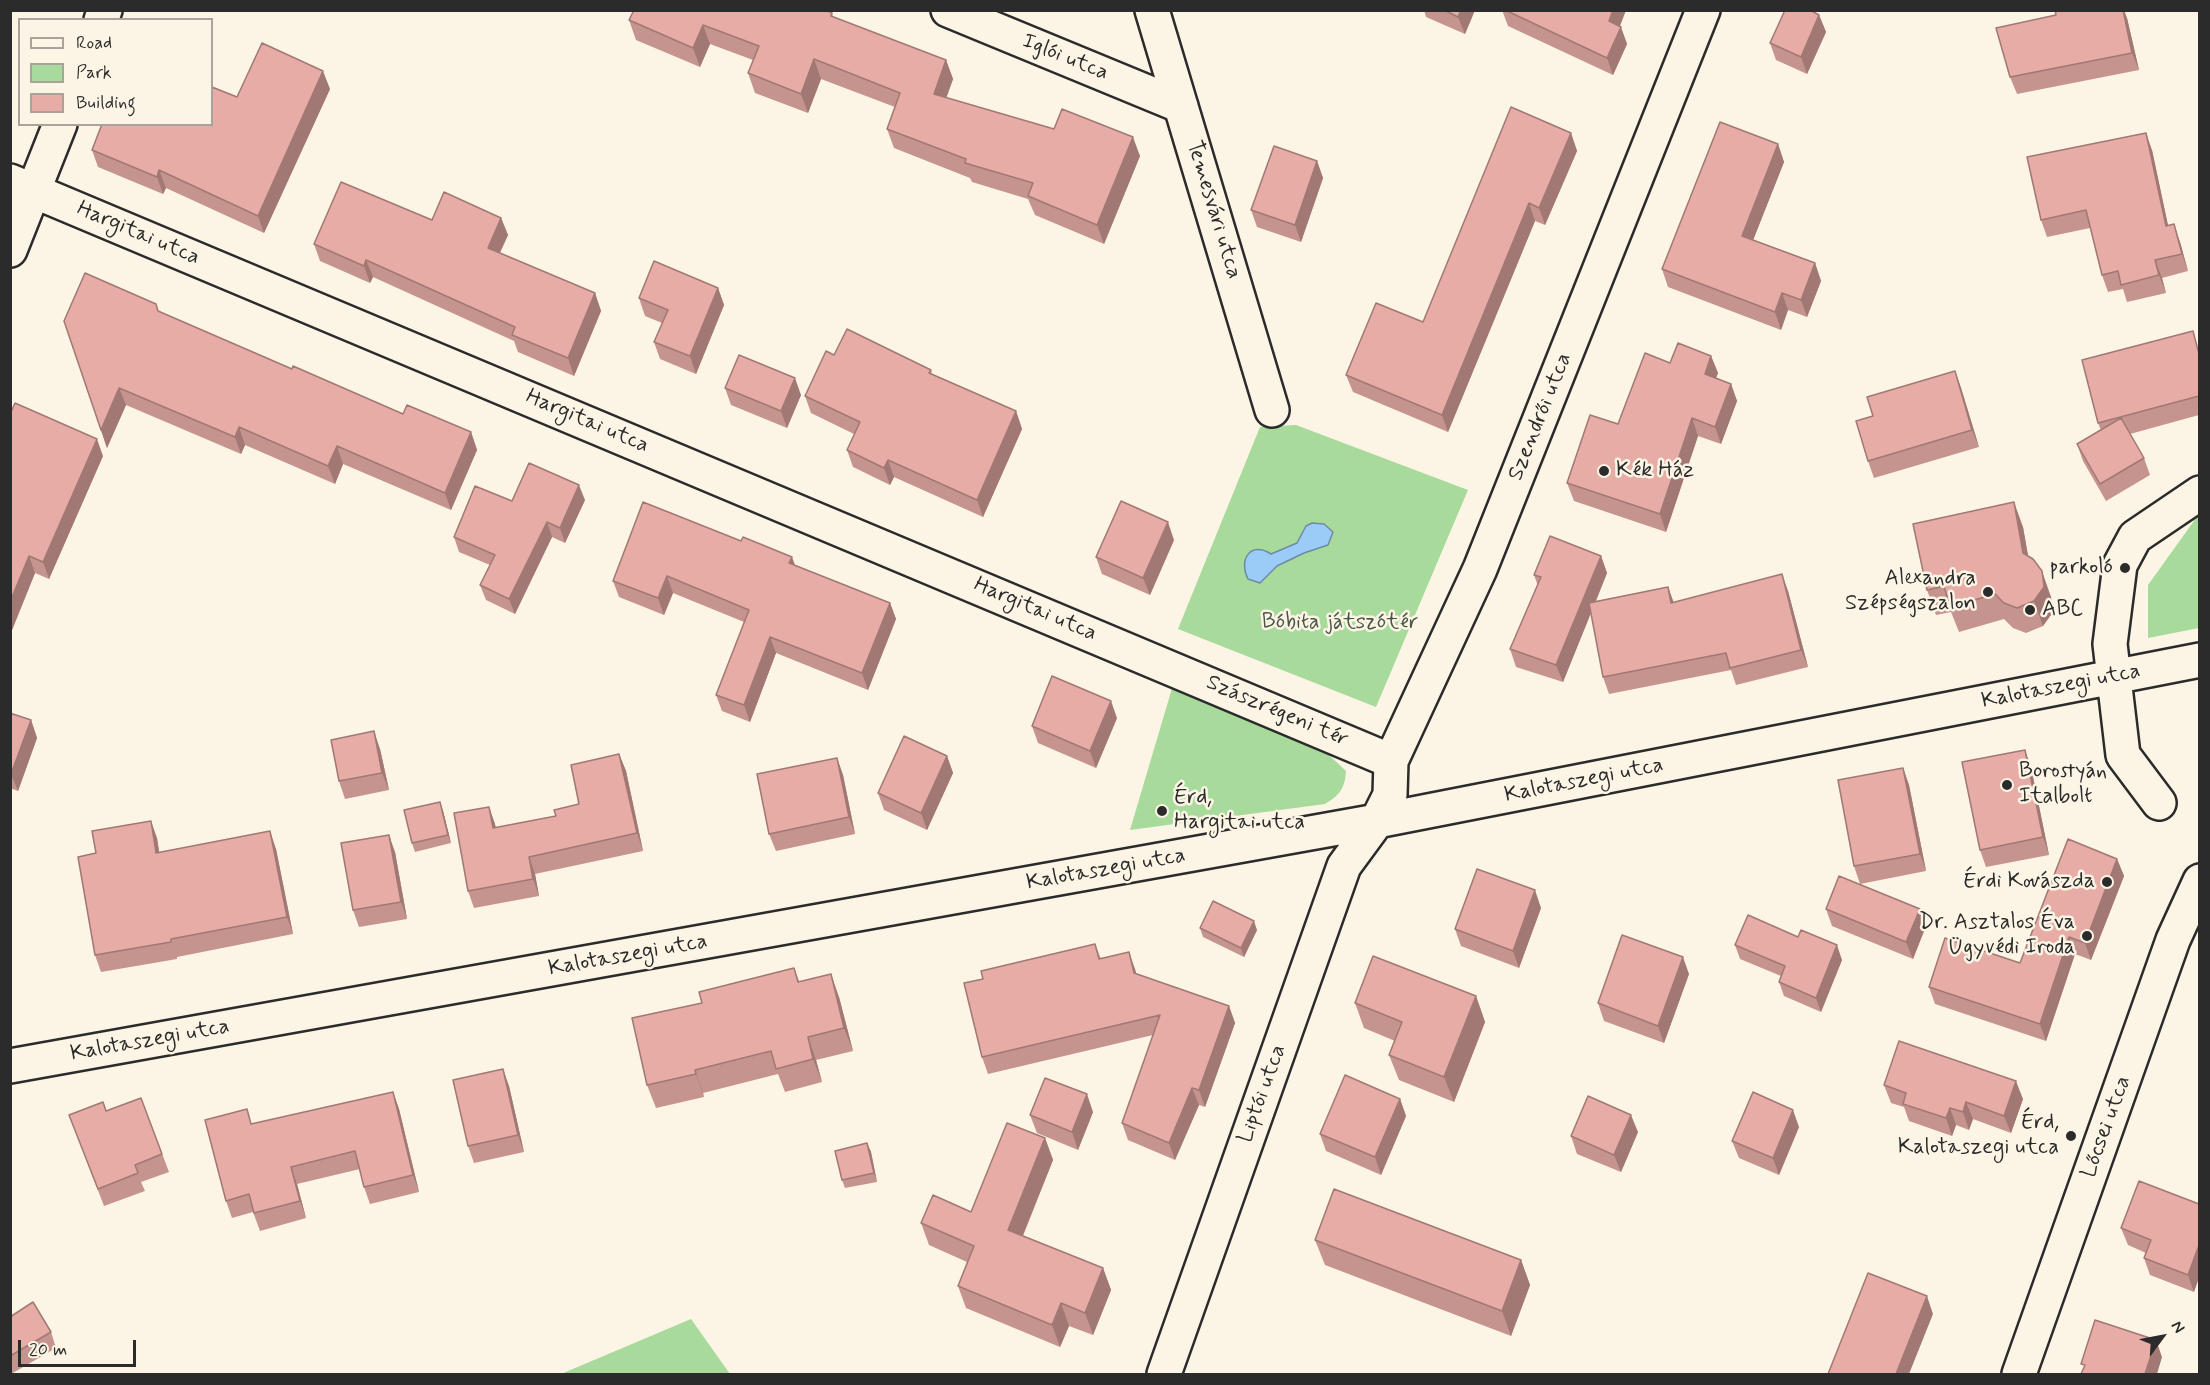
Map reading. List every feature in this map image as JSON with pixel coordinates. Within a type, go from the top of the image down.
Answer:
[{"type":"street","name":"Iglói utca","points":[[948,10],[1181,106]]},
{"type":"street","name":"Temesvári utca","points":[[1152,10],[1272,410]]},
{"type":"street","name":"Szendrői utca","points":[[1377,821],[1390,795],[1391,761],[1480,569],[1703,10]]},
{"type":"street","points":[[10,250],[23,186],[59,126]]},
{"type":"street","name":"Hargitai utca","points":[[23,186],[1162,663]]},
{"type":"street","points":[[2159,803],[2123,755],[2110,644],[2120,565],[2135,537],[2199,493]]},
{"type":"street","name":"Kalotaszegi utca","points":[[10,1065],[1377,821],[2199,660]]},
{"type":"street","name":"Szászrégeni tér","points":[[1162,663],[1391,761]]},
{"type":"street","name":"Liptói utca","points":[[1164,1374],[1344,866],[1377,821]]},
{"type":"street","name":"Lőcsei utca","points":[[2019,1374],[2173,940],[2199,882]]},
{"type":"green space","name":"Bóbita játszótér","points":[[1296,425],[1468,490],[1376,707],[1178,629],[1260,427]]},
{"type":"green space","points":[[2199,514],[2199,628],[2148,638],[2148,585]]},
{"type":"green space","points":[[1173,685],[1330,756],[1346,771],[1341,790],[1325,804],[1130,830]]},
{"type":"green space","points":[[691,1319],[730,1374],[561,1374]]},
{"type":"water","points":[[1312,523],[1324,524],[1333,532],[1328,545],[1277,566],[1260,583],[1248,579],[1245,565],[1248,554],[1258,550],[1271,554],[1297,543],[1306,526]]},
{"type":"building","points":[[634,10],[825,10],[832,13],[831,16],[946,60],[934,94],[1054,129],[1062,109],[1133,137],[1097,225],[1028,196],[1033,183],[965,163],[966,159],[887,129],[900,93],[814,59],[801,94],[748,73],[759,46],[703,25],[693,48],[629,20]]},
{"type":"building","points":[[1444,10],[1461,10],[1458,17]]},
{"type":"building","points":[[1505,10],[1613,10],[1609,21],[1621,27],[1607,58]]},
{"type":"building","points":[[1785,10],[1810,10],[1819,15],[1801,57],[1770,43]]},
{"type":"building","points":[[2055,10],[2123,10],[2132,53],[2010,77],[1996,28],[2056,15]]},
{"type":"building","points":[[262,43],[323,71],[258,216],[159,170],[157,177],[92,150],[101,126],[213,126],[213,87],[237,97]]},
{"type":"building","points":[[1511,107],[1571,133],[1539,208],[1529,203],[1442,415],[1346,375],[1376,303],[1423,322]]},
{"type":"building","points":[[1720,122],[1778,144],[1742,236],[1815,263],[1801,300],[1782,293],[1775,312],[1662,269]]},
{"type":"building","points":[[2146,133],[2166,226],[2174,224],[2182,254],[2155,260],[2159,275],[2121,285],[2118,271],[2102,275],[2086,210],[2041,220],[2027,157]]},
{"type":"building","points":[[1274,146],[1317,161],[1295,225],[1251,210]]},
{"type":"building","points":[[341,182],[432,220],[444,192],[501,218],[488,248],[595,293],[568,358],[512,335],[515,327],[366,260],[364,266],[314,244]]},
{"type":"building","points":[[654,261],[718,288],[690,356],[654,342],[668,310],[639,298]]},
{"type":"building","points":[[85,273],[156,304],[158,311],[292,369],[293,366],[403,414],[407,405],[471,432],[445,493],[337,446],[328,466],[239,427],[235,437],[119,388],[101,430],[64,321]]},
{"type":"building","points":[[847,329],[931,370],[929,373],[1016,411],[977,500],[888,460],[884,468],[847,450],[860,422],[805,396],[826,351],[834,355]]},
{"type":"building","points":[[2193,331],[2199,354],[2199,396],[2098,423],[2082,360]]},
{"type":"building","points":[[1678,343],[1711,356],[1705,374],[1731,384],[1715,427],[1692,418],[1660,514],[1567,483],[1590,415],[1618,424],[1645,353],[1670,363]]},
{"type":"building","points":[[739,355],[795,378],[781,411],[725,388]]},
{"type":"building","points":[[1955,371],[1972,430],[1868,461],[1856,421],[1873,416],[1867,397]]},
{"type":"building","points":[[15,403],[97,439],[43,562],[29,556],[10,602],[10,414]]},
{"type":"building","points":[[2121,418],[2144,458],[2100,484],[2077,444]]},
{"type":"building","points":[[529,463],[579,485],[560,528],[547,522],[509,599],[480,585],[495,555],[454,537],[475,486],[512,501]]},
{"type":"building","points":[[1121,501],[1168,522],[1143,578],[1096,557]]},
{"type":"building","points":[[643,502],[741,541],[743,537],[792,557],[789,563],[890,603],[862,673],[770,637],[744,705],[716,695],[749,610],[667,576],[658,598],[613,581]]},
{"type":"building","points":[[2014,502],[2023,553],[2033,559],[2042,571],[2044,587],[2034,601],[2017,608],[2004,603],[1995,594],[1950,607],[1944,586],[1927,590],[1913,524]]},
{"type":"building","points":[[1550,536],[1601,556],[1556,665],[1510,649],[1541,577],[1534,575]]},
{"type":"building","points":[[1782,574],[1801,650],[1730,668],[1726,653],[1603,677],[1589,603],[1668,587],[1671,603]]},
{"type":"building","points":[[1052,676],[1111,701],[1090,751],[1032,726]]},
{"type":"building","points":[[10,713],[31,720],[11,774],[10,773]]},
{"type":"building","points":[[374,731],[382,773],[339,781],[331,740]]},
{"type":"building","points":[[904,736],[947,756],[921,813],[878,793]]},
{"type":"building","points":[[2025,750],[2043,837],[1980,850],[1962,762]]},
{"type":"building","points":[[619,754],[637,833],[529,857],[533,879],[468,891],[454,813],[489,807],[493,828],[556,816],[554,810],[579,804],[571,765]]},
{"type":"building","points":[[837,758],[849,817],[769,834],[757,774]]},
{"type":"building","points":[[1903,768],[1920,854],[1854,866],[1838,780]]},
{"type":"building","points":[[440,802],[448,835],[412,843],[404,810]]},
{"type":"building","points":[[151,821],[156,853],[270,831],[287,917],[171,939],[171,942],[95,955],[78,857],[96,853],[92,831]]},
{"type":"building","points":[[389,835],[401,902],[353,910],[341,843]]},
{"type":"building","points":[[2068,839],[2117,859],[2085,943],[2069,937],[2040,1024],[1929,987],[1945,938],[2020,963]]},
{"type":"building","points":[[1477,869],[1535,890],[1513,951],[1455,929]]},
{"type":"building","points":[[1839,876],[1920,909],[1906,942],[1826,909]]},
{"type":"building","points":[[1213,901],[1254,921],[1241,948],[1200,928]]},
{"type":"building","points":[[1748,915],[1798,937],[1801,930],[1837,945],[1816,998],[1779,982],[1785,966],[1735,945]]},
{"type":"building","points":[[1622,935],[1683,957],[1658,1026],[1598,1003]]},
{"type":"building","points":[[1095,944],[1099,959],[1129,952],[1134,973],[1229,1006],[1199,1090],[1192,1088],[1169,1143],[1122,1123],[1160,1015],[982,1057],[964,983],[983,979],[981,971]]},
{"type":"building","points":[[1373,956],[1476,996],[1444,1077],[1389,1055],[1402,1022],[1355,1003]]},
{"type":"building","points":[[794,968],[798,982],[831,974],[844,1028],[808,1037],[813,1059],[776,1069],[771,1051],[695,1070],[696,1074],[647,1085],[632,1018],[702,1003],[699,992]]},
{"type":"building","points":[[1899,1041],[2016,1081],[2004,1116],[1966,1102],[1963,1112],[1950,1108],[1946,1118],[1903,1104],[1906,1093],[1884,1085]]},
{"type":"building","points":[[503,1069],[518,1135],[468,1146],[453,1080]]},
{"type":"building","points":[[1345,1075],[1400,1099],[1375,1157],[1320,1134]]},
{"type":"building","points":[[1045,1078],[1087,1094],[1072,1132],[1030,1115]]},
{"type":"building","points":[[393,1092],[413,1175],[364,1187],[355,1151],[291,1167],[300,1201],[254,1213],[249,1194],[226,1201],[205,1120],[247,1109],[251,1124]]},
{"type":"building","points":[[1753,1092],[1793,1110],[1773,1158],[1732,1141]]},
{"type":"building","points":[[1588,1096],[1631,1115],[1614,1155],[1571,1136]]},
{"type":"building","points":[[141,1098],[162,1154],[135,1165],[138,1173],[98,1189],[69,1115],[103,1102],[106,1111]]},
{"type":"building","points":[[1007,1123],[1045,1138],[1008,1230],[1103,1268],[1085,1313],[1061,1303],[1052,1325],[958,1286],[974,1246],[921,1223],[933,1195],[971,1212]]},
{"type":"building","points":[[867,1143],[874,1173],[842,1180],[835,1151]]},
{"type":"building","points":[[2139,1181],[2199,1204],[2199,1245],[2188,1275],[2144,1258],[2151,1240],[2121,1228]]},
{"type":"building","points":[[1334,1189],[1521,1260],[1502,1311],[1315,1240]]},
{"type":"building","points":[[1868,1273],[1927,1296],[1896,1374],[1828,1374]]},
{"type":"building","points":[[33,1302],[51,1332],[10,1356],[10,1317]]},
{"type":"building","points":[[2095,1320],[2156,1340],[2145,1374],[2081,1374],[2085,1365],[2081,1364]]},
{"type":"place","name":"Kék Ház","points":[[1604,471]]},
{"type":"place","name":"parkoló","points":[[2125,568]]},
{"type":"place","name":"Alexandra Szépségszalon","points":[[1988,592]]},
{"type":"place","name":"ABC","points":[[2030,610]]},
{"type":"place","name":"Borostyán Italbolt","points":[[2007,785]]},
{"type":"place","name":"Érd, Hargitai utca","points":[[1162,811]]},
{"type":"place","name":"Érdi Kovászda","points":[[2107,882]]},
{"type":"place","name":"Dr. Asztalos Éva Ügyvédi Iroda","points":[[2087,936]]},
{"type":"place","name":"Érd, Kalotaszegi utca","points":[[2071,1136]]}]
